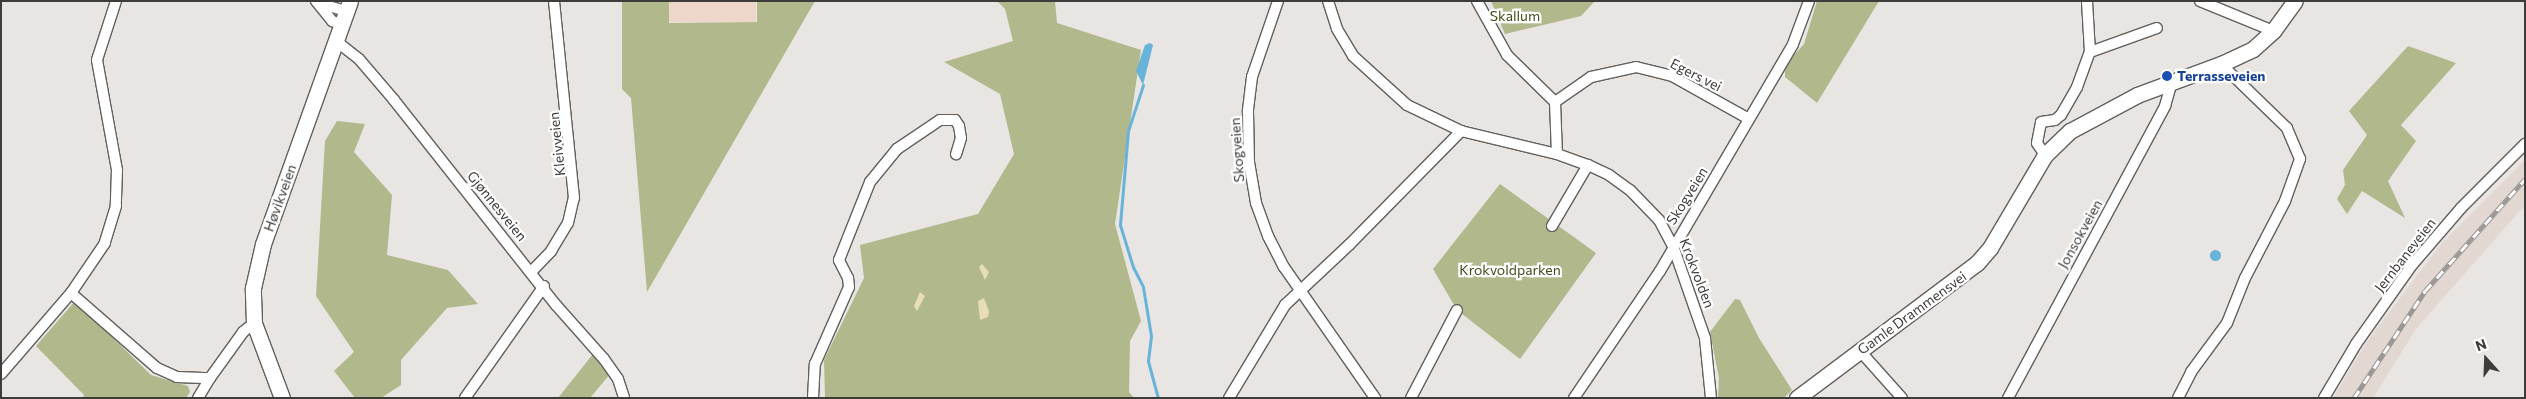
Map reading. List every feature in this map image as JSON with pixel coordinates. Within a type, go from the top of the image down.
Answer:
[{"type":"main road","name":"Gamle Drammensvei","points":[[1797,398],[1977,263],[1990,248],[2045,155],[2083,122],[2172,81],[2222,64],[2253,49],[2273,31],[2295,1]]},
{"type":"main road","name":"Høvikveien","points":[[282,398],[254,323],[253,288],[263,244],[346,12]]},
{"type":"street","points":[[1,374],[71,292],[105,243],[116,206],[117,170],[96,60],[116,1]]},
{"type":"street","name":"Kleivveien","points":[[532,271],[551,251],[568,223],[574,198],[554,1]]},
{"type":"street","name":"Skogveien","points":[[1278,1],[1252,77],[1247,120],[1248,162],[1256,203],[1268,236],[1301,290],[1375,398]]},
{"type":"street","name":"Krokvolden","points":[[1328,1],[1342,40],[1370,75],[1408,106],[1461,131],[1557,154],[1588,165],[1609,175],[1630,190],[1659,220],[1673,246],[1705,338],[1711,398]]},
{"type":"street","points":[[1478,1],[1507,55],[1555,102],[1557,154]]},
{"type":"street","name":"Skogveien","points":[[1574,398],[1660,271],[1793,44],[1809,1]]},
{"type":"street","points":[[2045,155],[2037,143],[2041,122],[2055,120],[2061,115],[2077,87],[2090,52],[2087,1]]},
{"type":"street","points":[[2200,1],[2273,31]]},
{"type":"street","points":[[316,2],[346,12]]},
{"type":"street","points":[[2090,52],[2157,28]]},
{"type":"street","name":"Gjønnesveien","points":[[336,41],[359,59],[382,86],[611,368],[624,398]]},
{"type":"street","points":[[2178,398],[2191,372],[2227,323],[2245,278],[2286,201],[2300,159],[2295,142],[2282,123],[2222,64]]},
{"type":"street","name":"Egers vei","points":[[1555,102],[1591,78],[1636,67],[1672,76],[1749,119]]},
{"type":"street","name":"Jonsokveien","points":[[2008,398],[2166,106],[2172,81]]},
{"type":"street","points":[[813,398],[815,364],[849,287],[848,278],[839,260],[870,182],[897,149],[940,120],[955,120],[959,126],[961,138],[956,154]]},
{"type":"street","points":[[1229,398],[1271,325],[1285,305],[1461,131]]},
{"type":"street","name":"Jernbaneveien","points":[[2324,398],[2356,344],[2412,265],[2461,208],[2525,144]]},
{"type":"street","points":[[1552,226],[1588,165]]},
{"type":"street","points":[[465,398],[544,286]]},
{"type":"street","points":[[71,292],[157,368],[177,377],[210,378]]},
{"type":"street","points":[[1411,398],[1456,310]]},
{"type":"street","points":[[198,398],[243,332],[254,323]]},
{"type":"street","points":[[1860,351],[1902,398]]},
{"type":"shaded area","points":[[669,1],[756,1],[756,22],[669,22]]},
{"type":"shaded area","points":[[2525,160],[2525,205],[2416,329],[2373,398],[2333,398],[2366,343],[2441,244]]},
{"type":"green space","points":[[622,1],[669,1],[669,23],[757,22],[757,1],[815,1],[647,292],[631,98],[622,89]]},
{"type":"green space","points":[[997,1],[1055,1],[1057,23],[1141,50],[1115,224],[1141,321],[1130,341],[1129,392],[1134,398],[825,398],[824,360],[864,278],[860,245],[978,214],[1014,154],[1000,94],[944,62],[1013,41],[1005,9]]},
{"type":"green space","name":"Skallum","points":[[1491,1],[1595,1],[1581,16],[1505,34]]},
{"type":"green space","points":[[1817,1],[1879,1],[1817,103],[1785,77],[1785,65],[1804,44]]},
{"type":"green space","points":[[2408,46],[2456,63],[2401,125],[2416,141],[2388,181],[2405,218],[2362,191],[2347,214],[2337,199],[2345,185],[2343,170],[2367,135],[2349,111]]},
{"type":"green space","points":[[337,121],[365,124],[354,152],[392,195],[387,255],[448,270],[478,304],[447,308],[401,360],[401,385],[381,398],[355,398],[334,371],[354,352],[316,296],[325,141]]},
{"type":"green space","name":"Krokvoldparken","points":[[1500,184],[1596,253],[1520,359],[1457,310],[1433,269]]},
{"type":"green space","points":[[1735,299],[1740,300],[1759,338],[1792,390],[1784,398],[1718,398],[1719,378],[1710,332]]},
{"type":"green space","points":[[75,301],[151,375],[188,386],[190,392],[186,398],[83,398],[84,395],[36,346]]},
{"type":"green space","points":[[593,354],[611,373],[590,398],[558,398]]},
{"type":"sand","points":[[982,264],[989,272],[985,280],[979,267]]},
{"type":"sand","points":[[920,292],[925,296],[917,311],[914,306]]},
{"type":"sand","points":[[984,298],[989,312],[988,317],[980,320],[978,301]]},
{"type":"water","points":[[1150,43],[1153,45],[1143,85],[1136,71],[1145,45]]},
{"type":"water","points":[[2215,249],[2221,255],[2215,261],[2209,255]]},
{"type":"waterway","points":[[1143,85],[1128,131],[1120,225],[1133,267],[1143,287],[1151,336],[1148,361],[1158,398]]},
{"type":"railway","points":[[2354,398],[2425,291],[2525,179]]},
{"type":"place","name":"Terrasseveien","points":[[2167,76]]}]
